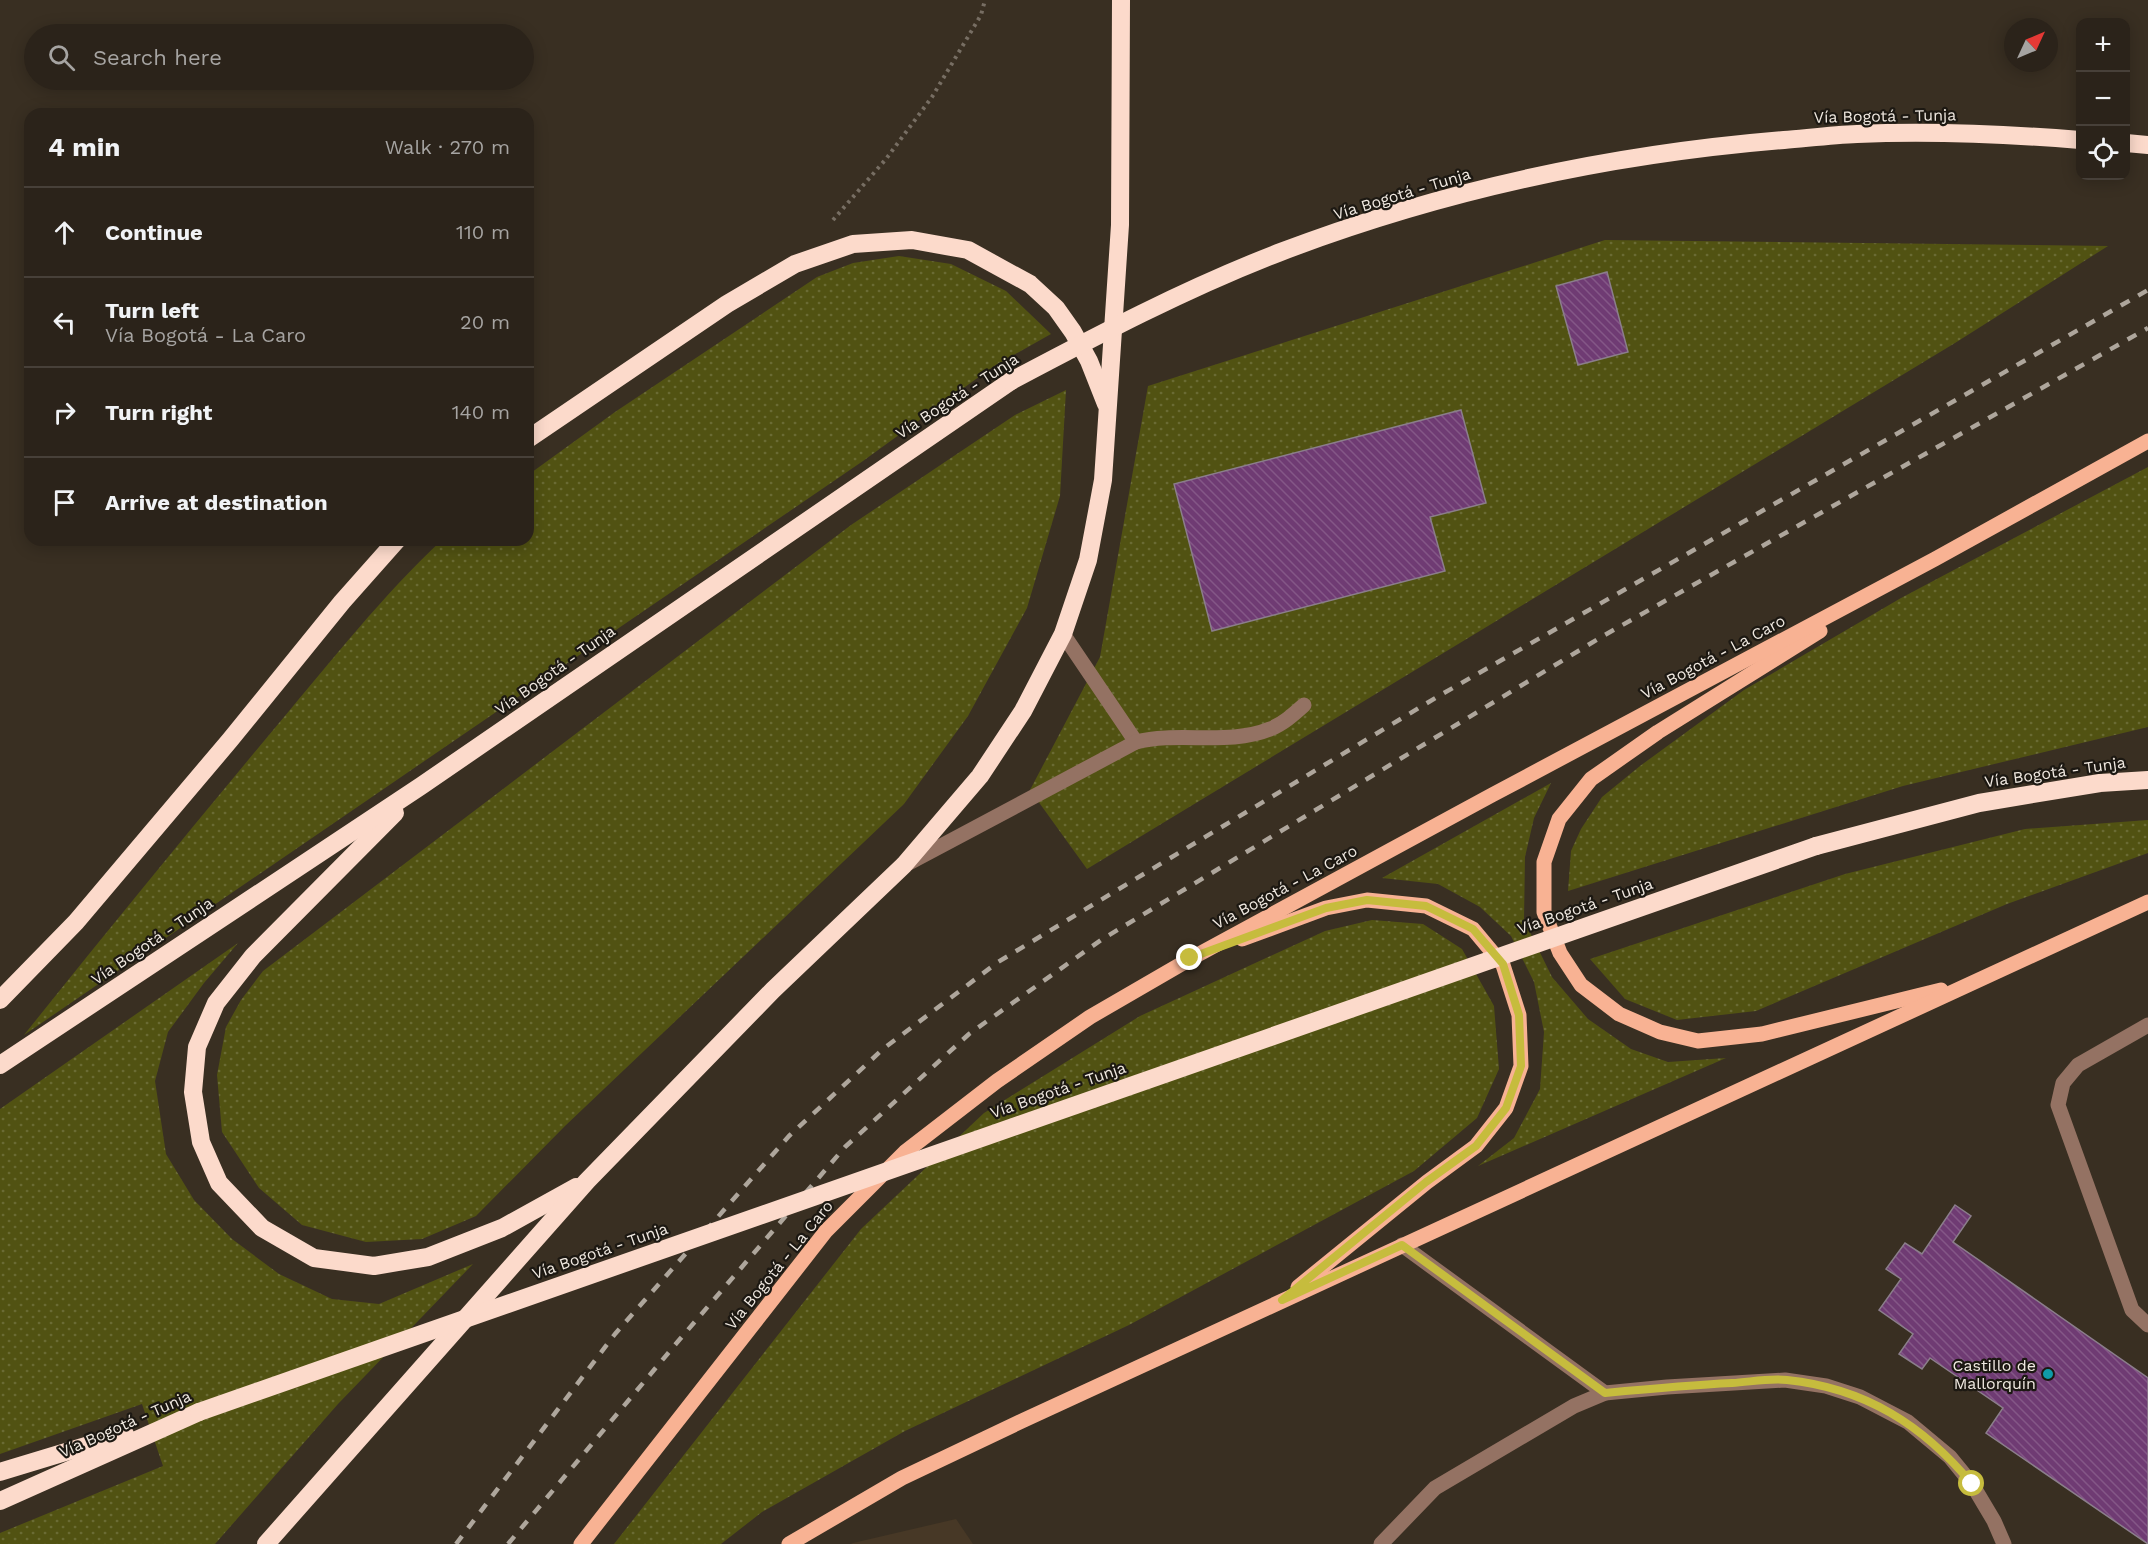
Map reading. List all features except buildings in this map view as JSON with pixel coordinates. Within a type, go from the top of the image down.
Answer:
[{"type":"highway","points":[[266,1544],[587,1181],[772,990],[904,865],[980,776],[1023,711],[1063,634],[1088,560],[1103,480],[1120,225],[1121,0]]},
{"type":"highway","name":"Vía Bogotá - Tunja","points":[[0,1065],[421,786],[1011,381],[1141,312],[1278,253],[1418,206],[1563,170],[1709,146],[1857,134],[2005,134],[2076,140]]},
{"type":"highway","points":[[2130,143],[2148,145]]},
{"type":"highway","points":[[534,435],[727,304],[795,264],[853,244],[912,240],[968,250],[1029,284],[1056,308],[1089,361],[1108,409]]},
{"type":"highway","points":[[0,1000],[76,922],[231,740],[342,602],[392,546]]},
{"type":"highway","name":"Vía Bogotá - Tunja","points":[[0,1501],[199,1412],[1816,846],[1979,803],[2100,783],[2148,780]]},
{"type":"highway","points":[[421,786],[253,956],[216,1003],[197,1047],[193,1092],[201,1142],[219,1183],[262,1228],[314,1258],[374,1266],[428,1257],[502,1228],[587,1181]]},
{"type":"highway","points":[[0,1472],[199,1412]]},
{"type":"main road","name":"Vía Bogotá - La Caro","points":[[581,1544],[826,1231],[905,1152],[997,1081],[1081,1023],[1190,958],[1935,559],[2148,441]]},
{"type":"main road","points":[[1935,559],[1658,732],[1591,779],[1559,819],[1544,862],[1544,912],[1560,953],[1581,985],[1619,1014],[1660,1032],[1698,1041],[1762,1034],[1978,981]]},
{"type":"main road","points":[[1190,958],[1326,908],[1367,900],[1426,906],[1473,929],[1503,964],[1519,1015],[1521,1066],[1506,1108],[1476,1146],[1426,1182],[1282,1300]]},
{"type":"main road","points":[[789,1544],[902,1478],[1282,1300],[2148,902]]},
{"type":"lane","points":[[1063,634],[1136,742]]},
{"type":"lane","points":[[904,865],[1136,742],[1156,737],[1203,738],[1253,734],[1271,729],[1290,718],[1304,705]]},
{"type":"lane","points":[[2148,1025],[2078,1065],[2063,1083],[2058,1105],[2132,1310],[2148,1325]]},
{"type":"lane","points":[[1402,1245],[1605,1393]]},
{"type":"lane","points":[[1381,1544],[1435,1488],[1574,1406],[1605,1393],[1785,1380],[1826,1386],[1860,1397],[1908,1422],[1950,1457],[1972,1484],[1994,1521],[2004,1544]]},
{"type":"path","points":[[795,264],[886,159],[932,96],[981,15],[985,0]]},
{"type":"shaded area","points":[[1605,240],[2108,246],[1955,343],[1087,869],[1030,790],[1100,657],[1148,386]]},
{"type":"shaded area","points":[[899,256],[951,264],[1006,291],[1051,334],[994,366],[863,461],[24,1035],[338,652],[399,583],[436,546],[534,546],[534,471],[615,412],[817,277],[853,263]]},
{"type":"shaded area","points":[[1066,390],[1060,496],[1027,608],[968,716],[904,804],[565,1126],[476,1216],[422,1239],[366,1242],[302,1225],[259,1188],[222,1132],[217,1075],[226,1027],[241,1000],[263,971],[851,525],[1015,415]]},
{"type":"shaded area","points":[[2148,467],[2148,727],[1903,786],[1568,891],[1571,851],[1581,829],[1602,797],[1640,766],[1744,690],[1901,598]]},
{"type":"shaded area","points":[[1551,783],[1534,818],[1525,857],[1524,920],[1552,977],[1588,1019],[1631,1049],[1668,1062],[1726,1058],[1478,1166],[1514,1138],[1540,1089],[1544,1032],[1534,982],[1511,936],[1480,907],[1438,884],[1382,878]]},
{"type":"shaded area","points":[[2148,820],[2148,853],[2007,904],[1756,1011],[1677,1020],[1625,999],[1590,959],[1845,874],[2025,829]]},
{"type":"shaded area","points":[[1372,920],[1423,924],[1462,949],[1494,1006],[1499,1069],[1477,1118],[1414,1171],[1129,1325],[905,1431],[762,1512],[721,1544],[614,1544],[861,1229],[984,1113],[1140,1016],[1325,931]]},
{"type":"shaded area","points":[[238,943],[204,983],[168,1032],[155,1081],[166,1154],[194,1200],[232,1239],[279,1274],[332,1299],[379,1304],[473,1264],[338,1404],[215,1544],[0,1544],[0,1533],[163,1466],[142,1404],[0,1454],[0,1109]]},
{"type":"shaded area","points":[[956,1519],[973,1544],[851,1544],[853,1543]]},
{"type":"railway","points":[[456,1544],[615,1334],[789,1136],[883,1049],[998,962],[1437,697],[2148,290]]},
{"type":"railway","points":[[508,1544],[845,1147],[969,1034],[1101,940],[1603,636],[2148,328]]},
{"type":"place","name":"Castillo de Mallorquín","points":[[2048,1374]]},
{"type":"route","points":[[1190,958],[1326,908],[1367,900],[1426,906],[1473,929],[1503,964],[1519,1015],[1521,1066],[1506,1108],[1476,1146],[1426,1182],[1282,1300],[1402,1245],[1605,1393],[1785,1380],[1826,1386],[1860,1397],[1908,1422],[1950,1457],[1972,1484]]}]
